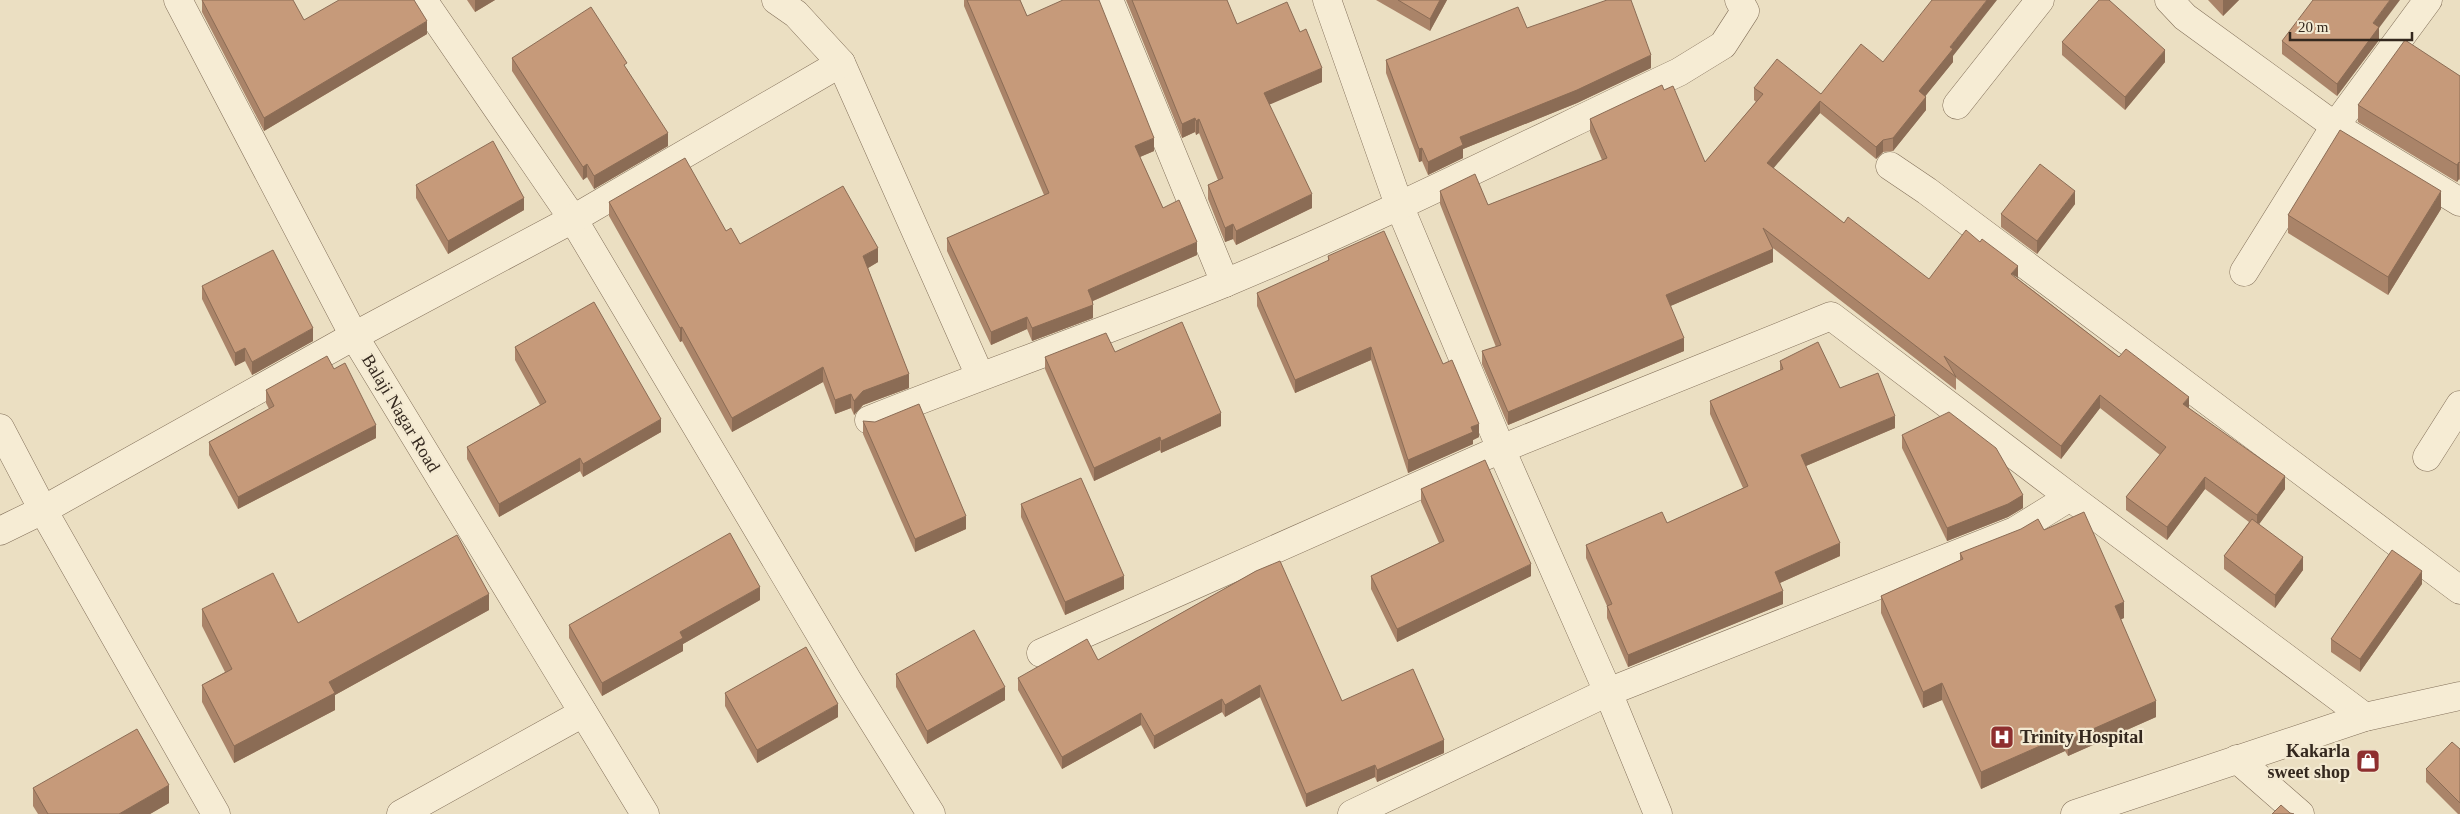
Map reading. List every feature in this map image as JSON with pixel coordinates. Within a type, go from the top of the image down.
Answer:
[{"type":"street","name":"Balaji Nagar Road","points":[[178,0],[354,336],[645,814]]},
{"type":"street","points":[[776,0],[796,14],[841,63],[980,376]]},
{"type":"street","points":[[1109,0],[1225,283]]},
{"type":"street","points":[[1327,0],[1399,205],[1501,449],[1608,692],[1658,814]]},
{"type":"street","points":[[869,420],[1225,283],[1399,205],[1679,72],[1723,44],[1745,10],[1739,0]]},
{"type":"street","points":[[1956,105],[2040,0]]},
{"type":"street","points":[[2169,0],[2185,17],[2335,126],[2460,202]]},
{"type":"street","points":[[2244,272],[2335,126],[2428,0]]},
{"type":"street","points":[[427,6],[573,219],[848,681],[931,814]]},
{"type":"street","points":[[0,531],[43,510],[354,336],[573,219],[841,63]]},
{"type":"street","points":[[1890,166],[1927,191],[2460,590]]},
{"type":"street","points":[[1041,653],[1501,449],[1831,316],[2365,717]]},
{"type":"street","points":[[2427,457],[2460,405]]},
{"type":"street","points":[[0,428],[43,510],[216,814]]},
{"type":"street","points":[[1352,814],[1608,692],[2015,530],[2070,497]]},
{"type":"street","points":[[2075,814],[2365,717],[2460,696]]},
{"type":"street","points":[[401,814],[583,713]]},
{"type":"street","points":[[2237,759],[2300,814]]},
{"type":"building","points":[[202,0],[293,0],[304,20],[339,0],[414,0],[427,21],[264,118]]},
{"type":"building","points":[[967,0],[1020,0],[1027,16],[1063,0],[1099,0],[1154,138],[1135,146],[1163,208],[1179,200],[1197,242],[1088,290],[1093,305],[1032,328],[1027,317],[991,332],[947,238],[1049,193]]},
{"type":"building","points":[[1132,0],[1227,0],[1237,24],[1287,2],[1300,32],[1306,29],[1322,68],[1264,93],[1312,194],[1236,231],[1233,224],[1225,228],[1208,185],[1223,178],[1199,119],[1196,121],[1195,118],[1182,124]]},
{"type":"building","points":[[1398,0],[1440,0],[1430,19]]},
{"type":"building","points":[[1607,0],[1631,0],[1651,55],[1577,90],[1460,137],[1463,145],[1428,162],[1422,148],[1419,149],[1386,60],[1518,7],[1527,28]]},
{"type":"building","points":[[1932,0],[1987,0],[1950,47],[1953,49],[1919,91],[1926,97],[1893,138],[1883,140],[1876,147],[1820,101],[1767,163],[1844,223],[1848,217],[1929,279],[1966,230],[1980,242],[1982,239],[2018,266],[2011,274],[2119,357],[2126,349],[2189,397],[2183,404],[2285,476],[2257,515],[2205,477],[2167,527],[2126,497],[2166,447],[2100,395],[2061,446],[1944,356],[1956,377],[1763,228],[1773,249],[1666,295],[1684,338],[1508,412],[1482,351],[1501,345],[1440,191],[1475,174],[1488,205],[1607,158],[1590,119],[1662,85],[1664,90],[1673,86],[1705,162],[1763,94],[1754,88],[1777,59],[1821,94],[1861,44],[1883,62]]},
{"type":"building","points":[[2099,0],[2109,0],[2165,50],[2125,97],[2062,42]]},
{"type":"building","points":[[2313,0],[2390,0],[2373,23],[2379,27],[2337,84],[2282,41]]},
{"type":"building","points":[[591,7],[627,63],[624,65],[668,133],[594,176],[587,164],[583,167],[512,58]]},
{"type":"building","points":[[2405,40],[2460,76],[2460,163],[2457,165],[2358,105]]},
{"type":"building","points":[[2340,130],[2441,191],[2388,277],[2288,215]]},
{"type":"building","points":[[493,141],[524,198],[448,241],[416,185]]},
{"type":"building","points":[[685,158],[726,231],[731,228],[740,244],[843,186],[878,248],[863,256],[909,374],[863,391],[854,401],[851,394],[835,400],[823,367],[732,418],[682,327],[680,328],[609,202]]},
{"type":"building","points":[[2040,164],[2075,191],[2037,241],[2001,214]]},
{"type":"building","points":[[1384,231],[1443,364],[1452,360],[1479,424],[1471,427],[1473,432],[1408,460],[1371,347],[1295,380],[1257,293],[1329,260],[1328,256]]},
{"type":"building","points":[[273,250],[313,328],[252,362],[245,348],[235,353],[202,286]]},
{"type":"building","points":[[594,302],[661,419],[583,464],[580,458],[499,504],[467,447],[546,402],[515,347]]},
{"type":"building","points":[[1182,322],[1221,413],[1161,441],[1160,437],[1094,468],[1045,357],[1106,333],[1115,352]]},
{"type":"building","points":[[1818,342],[1840,388],[1878,373],[1895,416],[1801,455],[1840,543],[1775,572],[1783,591],[1628,655],[1607,606],[1612,604],[1586,545],[1662,512],[1667,523],[1748,486],[1710,401],[1783,369],[1780,361]]},
{"type":"building","points":[[327,356],[334,369],[345,363],[376,425],[238,497],[209,442],[274,406],[266,390]]},
{"type":"building","points":[[919,404],[966,516],[915,539],[863,421],[875,422]]},
{"type":"building","points":[[1949,412],[1996,448],[2023,495],[2008,504],[1947,528],[1902,435]]},
{"type":"building","points":[[1485,460],[1531,564],[1397,629],[1371,576],[1444,541],[1421,489]]},
{"type":"building","points":[[1081,478],[1124,576],[1065,602],[1021,504]]},
{"type":"building","points":[[2084,512],[2124,602],[2115,606],[2156,701],[2068,740],[2065,735],[1981,772],[1942,683],[1923,692],[1881,596],[1963,559],[1960,553],[2021,529],[2038,519],[2044,530]]},
{"type":"building","points":[[2252,519],[2303,557],[2275,595],[2224,556]]},
{"type":"building","points":[[730,533],[760,587],[680,632],[683,638],[602,683],[569,625]]},
{"type":"building","points":[[457,535],[489,594],[329,682],[335,693],[234,746],[202,685],[232,669],[202,609],[273,573],[298,623]]},
{"type":"building","points":[[2392,550],[2422,571],[2360,659],[2331,639]]},
{"type":"building","points":[[1280,561],[1342,701],[1413,669],[1444,740],[1377,770],[1375,765],[1306,794],[1260,685],[1225,705],[1222,699],[1154,736],[1141,713],[1062,757],[1018,678],[1087,639],[1098,660],[1256,571]]},
{"type":"building","points":[[974,630],[1005,687],[927,731],[896,674]]},
{"type":"building","points":[[806,647],[838,704],[757,750],[725,693]]},
{"type":"building","points":[[137,729],[169,785],[119,814],[48,814],[33,788]]},
{"type":"building","points":[[2452,742],[2460,749],[2460,803],[2426,769]]},
{"type":"building","points":[[2281,805],[2290,813],[2294,814],[2272,814]]},
{"type":"place","name":"Trinity Hospital","points":[[2002,737]]},
{"type":"place","name":"Kakarla sweet shop","points":[[2368,761]]}]
